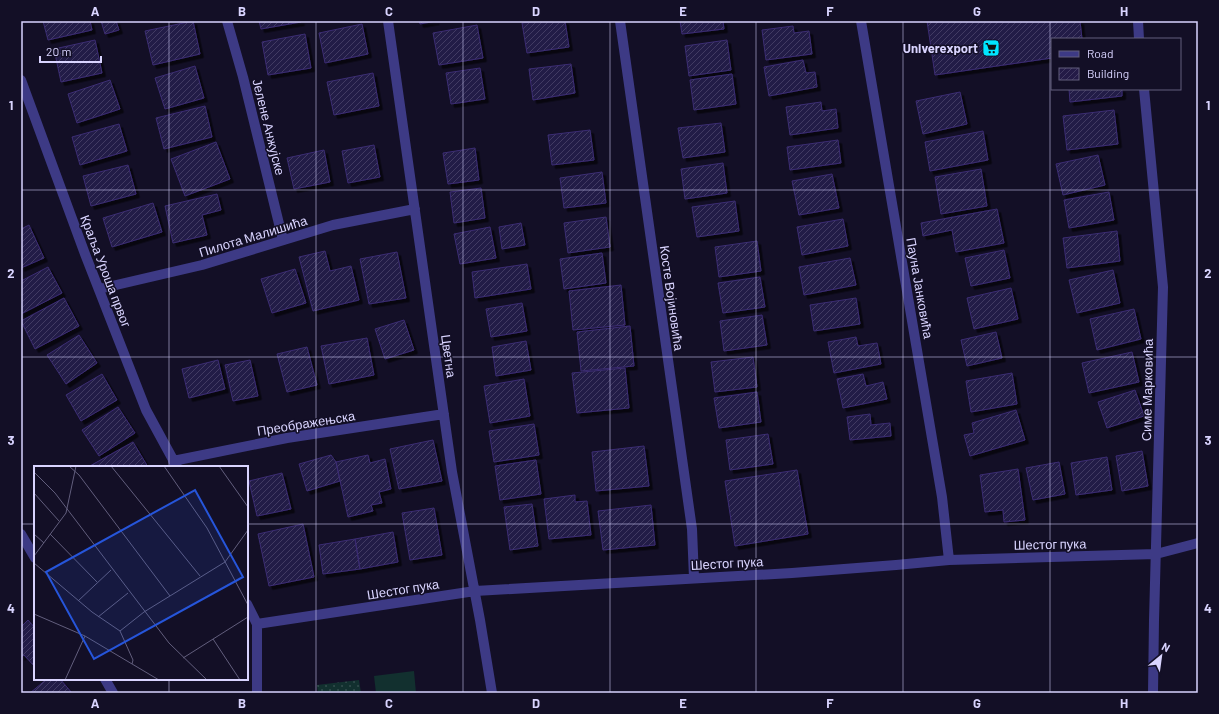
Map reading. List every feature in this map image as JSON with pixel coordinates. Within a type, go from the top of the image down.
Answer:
[{"type":"street","name":"Јелене Анжујске","points":[[227,21],[243,77],[283,240]]},
{"type":"street","name":"Цветна","points":[[388,21],[452,472],[475,591],[492,693]]},
{"type":"street","name":"Косте Војиновића","points":[[620,21],[692,529],[694,578]]},
{"type":"street","name":"Пауна Јанковића","points":[[861,21],[942,497],[949,560]]},
{"type":"street","points":[[1138,21],[1139,38]]},
{"type":"street","name":"Краља Уроша првог","points":[[21,80],[146,410],[175,464]]},
{"type":"street","name":"Симе Марковића","points":[[1144,90],[1163,287],[1154,693]]},
{"type":"street","name":"Пилота Малишића","points":[[99,289],[202,265],[333,225],[415,209]]},
{"type":"street","name":"Преображењска","points":[[175,464],[287,438],[444,414]]},
{"type":"street","points":[[22,537],[34,556]]},
{"type":"street","name":"Шестог пука","points":[[257,624],[475,591],[800,573],[896,566],[949,560],[1156,554],[1198,543]]},
{"type":"street","points":[[248,606],[257,624],[257,693]]},
{"type":"street","points":[[106,680],[113,693]]},
{"type":"green space","points":[[414,671],[416,693],[376,693],[374,676]]},
{"type":"green space","points":[[359,680],[361,693],[318,693],[317,685]]},
{"type":"building","points":[[43,21],[90,21],[92,30],[48,40]]},
{"type":"building","points":[[101,21],[116,21],[119,30],[105,34]]},
{"type":"building","points":[[193,21],[200,54],[153,65],[145,31]]},
{"type":"building","points":[[259,21],[301,21],[301,22],[261,29]]},
{"type":"building","points":[[419,21],[436,21],[420,24]]},
{"type":"building","points":[[536,21],[565,21],[569,47],[527,53],[522,23]]},
{"type":"building","points":[[680,21],[723,21],[724,29],[682,34]]},
{"type":"building","name":"Univerexport","points":[[927,21],[1080,21],[1082,38],[1051,38],[1051,58],[935,75]]},
{"type":"building","points":[[362,24],[368,54],[325,63],[319,33]]},
{"type":"building","points":[[477,25],[483,58],[439,65],[433,33]]},
{"type":"building","points":[[793,26],[794,33],[809,31],[812,54],[766,60],[762,30]]},
{"type":"building","points":[[305,34],[311,68],[268,75],[262,42]]},
{"type":"building","points":[[95,40],[102,73],[61,82],[54,49]]},
{"type":"building","points":[[727,40],[731,70],[689,76],[685,46]]},
{"type":"building","points":[[803,60],[806,73],[815,72],[817,87],[769,96],[764,67]]},
{"type":"building","points":[[571,64],[575,93],[533,100],[529,69]]},
{"type":"building","points":[[195,66],[204,98],[165,109],[155,78]]},
{"type":"building","points":[[480,68],[485,99],[451,104],[446,73]]},
{"type":"building","points":[[373,73],[379,106],[334,115],[327,82]]},
{"type":"building","points":[[732,74],[736,104],[694,110],[690,80]]},
{"type":"building","points":[[110,80],[120,109],[77,123],[68,94]]},
{"type":"building","points":[[1069,90],[1122,90],[1122,96],[1070,102]]},
{"type":"building","points":[[960,92],[967,124],[923,134],[916,101]]},
{"type":"building","points":[[821,102],[822,111],[836,109],[838,128],[790,135],[786,107]]},
{"type":"building","points":[[205,106],[212,137],[164,149],[156,118]]},
{"type":"building","points":[[1114,110],[1118,144],[1067,150],[1063,116]]},
{"type":"building","points":[[721,123],[725,152],[683,158],[678,128]]},
{"type":"building","points":[[119,124],[127,151],[80,165],[72,137]]},
{"type":"building","points":[[590,130],[594,160],[552,165],[548,135]]},
{"type":"building","points":[[983,131],[988,160],[930,171],[925,142]]},
{"type":"building","points":[[838,140],[841,163],[790,170],[787,147]]},
{"type":"building","points":[[216,142],[230,179],[185,196],[171,159]]},
{"type":"building","points":[[374,145],[380,177],[348,183],[342,151]]},
{"type":"building","points":[[475,148],[479,180],[448,184],[443,153]]},
{"type":"building","points":[[324,150],[330,182],[294,189],[287,158]]},
{"type":"building","points":[[1098,155],[1105,185],[1063,195],[1056,164]]},
{"type":"building","points":[[723,163],[727,193],[685,199],[681,169]]},
{"type":"building","points":[[128,165],[136,194],[91,206],[83,176]]},
{"type":"building","points":[[981,169],[987,206],[941,214],[935,177]]},
{"type":"building","points":[[602,172],[606,203],[564,208],[560,178]]},
{"type":"building","points":[[832,174],[839,208],[799,215],[792,181]]},
{"type":"building","points":[[481,188],[485,218],[454,223],[450,192]]},
{"type":"building","points":[[1109,192],[1114,220],[1069,228],[1064,200]]},
{"type":"building","points":[[217,194],[221,210],[202,215],[207,235],[173,243],[165,206]]},
{"type":"building","points":[[735,201],[739,231],[697,237],[692,207]]},
{"type":"building","points":[[153,203],[162,232],[112,247],[103,218]]},
{"type":"building","points":[[997,209],[1004,243],[956,252],[952,230],[923,236],[921,223]]},
{"type":"building","points":[[606,217],[610,247],[568,253],[564,223]]},
{"type":"building","points":[[843,219],[848,246],[802,255],[797,227]]},
{"type":"building","points":[[521,223],[525,245],[502,249],[499,227]]},
{"type":"building","points":[[29,225],[44,258],[21,268],[21,229]]},
{"type":"building","points":[[490,227],[496,258],[460,264],[454,234]]},
{"type":"building","points":[[1117,231],[1120,261],[1067,268],[1063,238]]},
{"type":"building","points":[[757,241],[761,271],[719,277],[715,247]]},
{"type":"building","points":[[1004,250],[1010,278],[971,286],[965,258]]},
{"type":"building","points":[[325,251],[330,271],[351,266],[359,300],[313,311],[299,257]]},
{"type":"building","points":[[397,252],[406,298],[369,304],[360,259]]},
{"type":"building","points":[[602,253],[606,283],[564,289],[560,259]]},
{"type":"building","points":[[850,258],[856,285],[804,295],[799,267]]},
{"type":"building","points":[[527,264],[531,289],[475,298],[472,272]]},
{"type":"building","points":[[48,267],[62,293],[21,314],[21,281]]},
{"type":"building","points":[[295,269],[306,303],[272,313],[261,279]]},
{"type":"building","points":[[1113,270],[1120,303],[1077,313],[1069,280]]},
{"type":"building","points":[[760,277],[765,307],[723,313],[718,283]]},
{"type":"building","points":[[621,285],[625,325],[573,330],[569,291]]},
{"type":"building","points":[[1011,288],[1018,319],[974,329],[967,298]]},
{"type":"building","points":[[64,298],[79,326],[35,349],[21,321]]},
{"type":"building","points":[[856,298],[860,324],[814,331],[810,305]]},
{"type":"building","points":[[522,303],[527,331],[491,337],[486,309]]},
{"type":"building","points":[[1134,309],[1141,339],[1097,350],[1090,319]]},
{"type":"building","points":[[762,315],[767,345],[724,351],[720,321]]},
{"type":"building","points":[[404,320],[414,350],[385,359],[375,329]]},
{"type":"building","points":[[630,326],[634,366],[581,371],[577,332]]},
{"type":"building","points":[[996,332],[1002,358],[967,366],[961,340]]},
{"type":"building","points":[[79,335],[97,363],[66,384],[47,355]]},
{"type":"building","points":[[856,337],[858,346],[877,343],[881,364],[834,373],[828,342]]},
{"type":"building","points":[[367,338],[374,375],[329,384],[321,346]]},
{"type":"building","points":[[526,341],[531,370],[496,376],[492,347]]},
{"type":"building","points":[[307,347],[317,385],[287,392],[277,354]]},
{"type":"building","points":[[1132,352],[1139,382],[1089,393],[1082,363]]},
{"type":"building","points":[[753,357],[757,387],[715,392],[711,362]]},
{"type":"building","points":[[218,360],[225,389],[189,398],[182,369]]},
{"type":"building","points":[[250,360],[258,396],[233,401],[225,365]]},
{"type":"building","points":[[625,368],[629,408],[577,413],[572,373]]},
{"type":"building","points":[[1012,373],[1017,404],[971,412],[966,381]]},
{"type":"building","points":[[102,374],[117,400],[81,421],[66,395]]},
{"type":"building","points":[[863,374],[866,386],[883,382],[887,399],[843,408],[837,379]]},
{"type":"building","points":[[524,379],[530,416],[490,423],[484,386]]},
{"type":"building","points":[[1135,390],[1144,416],[1107,428],[1098,402]]},
{"type":"building","points":[[757,392],[761,422],[719,428],[714,398]]},
{"type":"building","points":[[118,407],[135,433],[99,456],[82,430]]},
{"type":"building","points":[[1016,410],[1025,440],[970,456],[964,435],[974,433],[972,423]]},
{"type":"building","points":[[870,414],[871,425],[890,423],[891,436],[850,440],[847,417]]},
{"type":"building","points":[[534,424],[539,455],[494,462],[489,431]]},
{"type":"building","points":[[768,434],[773,464],[730,470],[726,440]]},
{"type":"building","points":[[433,440],[442,481],[399,489],[390,449]]},
{"type":"building","points":[[133,442],[147,466],[90,466]]},
{"type":"building","points":[[644,446],[649,486],[596,491],[592,452]]},
{"type":"building","points":[[1142,451],[1148,486],[1122,491],[1116,456]]},
{"type":"building","points":[[331,455],[336,462],[340,481],[307,491],[299,464]]},
{"type":"building","points":[[368,455],[370,463],[385,459],[391,489],[379,492],[382,503],[371,505],[373,511],[348,517],[336,462]]},
{"type":"building","points":[[1107,457],[1112,490],[1076,495],[1071,463]]},
{"type":"building","points":[[536,460],[541,494],[500,500],[495,466]]},
{"type":"building","points":[[1059,462],[1065,494],[1033,500],[1026,468]]},
{"type":"building","points":[[1018,469],[1025,520],[1004,522],[1003,510],[985,512],[980,475]]},
{"type":"building","points":[[797,470],[808,534],[735,546],[725,481]]},
{"type":"building","points":[[282,473],[291,509],[257,516],[249,481]]},
{"type":"building","points":[[575,495],[575,502],[587,501],[591,535],[549,539],[544,499]]},
{"type":"building","points":[[532,504],[538,546],[510,550],[504,507]]},
{"type":"building","points":[[651,505],[655,545],[603,550],[598,511]]},
{"type":"building","points":[[434,508],[442,555],[410,560],[402,513]]},
{"type":"building","points":[[303,524],[314,577],[269,586],[258,534]]},
{"type":"building","points":[[393,532],[398,562],[360,569],[355,539]]},
{"type":"building","points":[[355,539],[360,569],[323,574],[319,545]]},
{"type":"building","points":[[28,620],[34,627],[34,666],[24,655],[21,657],[21,627]]},
{"type":"building","points":[[46,680],[61,680],[72,693],[30,693]]},
{"type":"place","name":"Univerexport","points":[[991,48]]}]
